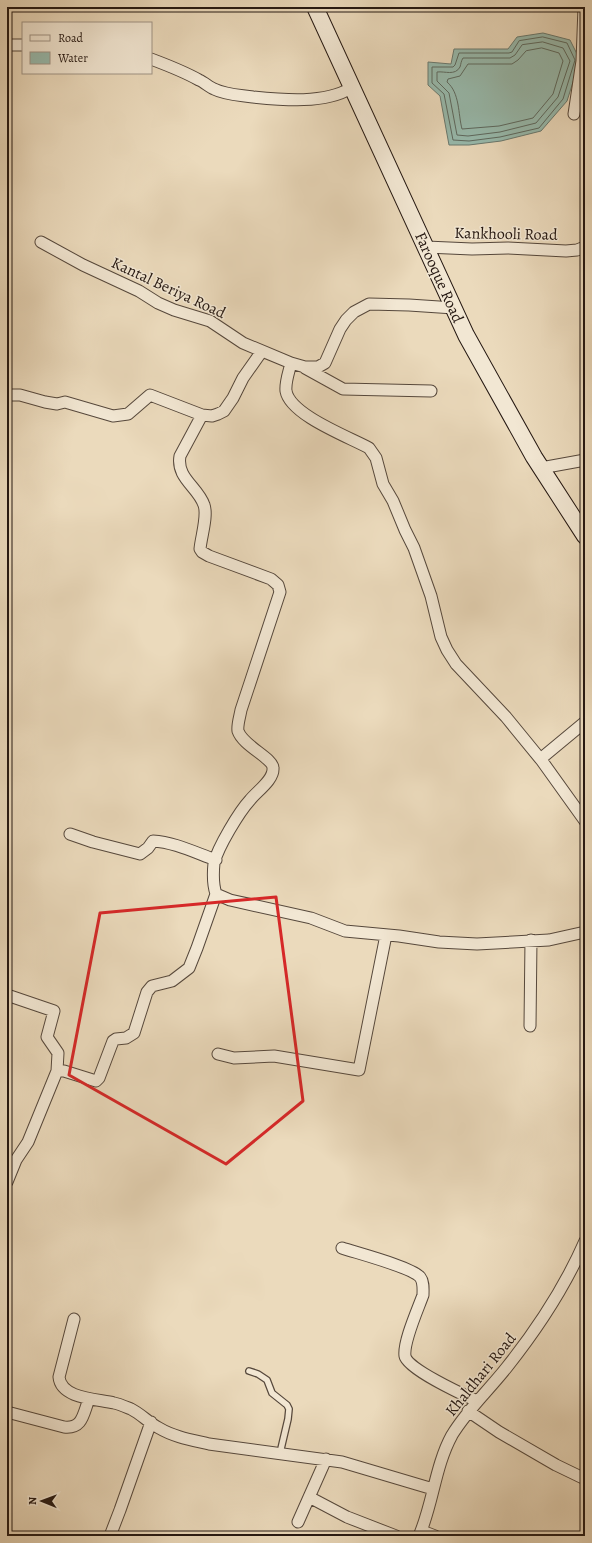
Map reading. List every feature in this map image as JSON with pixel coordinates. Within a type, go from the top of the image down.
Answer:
[{"type":"main road","name":"Farooque Road","points":[[315,7],[466,335],[541,468],[585,536]]},
{"type":"street","points":[[574,114],[582,60],[584,7]]},
{"type":"street","points":[[7,45],[22,45]]},
{"type":"street","points":[[152,59],[172,66],[214,89],[232,94],[278,99],[312,99],[344,92],[351,88]]},
{"type":"street","name":"Kantal Beriya Road","points":[[41,242],[83,265],[139,291],[164,306],[210,321],[243,343],[291,363],[305,367],[318,367],[325,364],[340,329],[346,320],[354,312],[369,304],[454,308]]},
{"type":"street","name":"Kankhooli Road","points":[[426,247],[577,250],[585,247]]},
{"type":"street","points":[[7,395],[20,395],[57,404],[65,402],[113,416],[128,414],[150,395],[202,415],[212,416],[224,411],[233,398],[243,378],[262,351]]},
{"type":"street","points":[[291,363],[287,378],[286,391],[290,400],[295,406],[330,429],[362,444],[373,452],[383,484],[393,501],[426,579],[437,615],[441,637],[456,664],[506,717],[585,820]]},
{"type":"street","points":[[305,367],[343,389],[431,391]]},
{"type":"street","points":[[57,1071],[64,1071],[96,1081],[99,1078],[113,1042],[116,1039],[126,1038],[134,1033],[147,992],[152,986],[172,981],[189,968],[198,948],[216,894],[214,889],[214,879],[216,860],[234,823],[249,800],[270,778],[273,768],[271,762],[249,746],[239,733],[238,729],[241,710],[280,592],[278,586],[271,578],[209,556],[200,549],[205,506],[183,475],[179,463],[182,452],[202,415]]},
{"type":"street","points":[[541,468],[585,460]]},
{"type":"street","points":[[542,762],[544,756],[585,722]]},
{"type":"street","points":[[70,834],[93,842],[140,854],[148,848],[153,841],[161,842],[216,860]]},
{"type":"street","points":[[216,894],[230,900],[311,918],[345,931],[460,943],[549,940],[585,932]]},
{"type":"street","points":[[218,1054],[234,1058],[274,1056],[359,1070],[386,935]]},
{"type":"street","points":[[530,1026],[531,940]]},
{"type":"street","points":[[7,995],[54,1011],[47,1037],[58,1053],[57,1071],[28,1142],[16,1160],[7,1182]]},
{"type":"street","name":"Khaldhari Road","points":[[420,1534],[448,1444],[468,1411],[506,1368],[541,1322],[582,1254],[585,1241]]},
{"type":"street","points":[[342,1248],[402,1267],[414,1272],[421,1278],[423,1295],[405,1349],[405,1358],[419,1371],[477,1401]]},
{"type":"street","points":[[74,1319],[60,1371],[59,1382],[67,1390],[82,1397],[114,1403],[131,1409],[173,1436],[209,1444],[342,1462],[433,1490]]},
{"type":"street","points":[[7,1412],[71,1428],[76,1427],[81,1421],[89,1399]]},
{"type":"street","points":[[468,1411],[499,1432],[556,1465],[585,1479]]},
{"type":"street","points":[[110,1536],[151,1422]]},
{"type":"street","points":[[298,1522],[326,1460]]},
{"type":"street","points":[[309,1497],[347,1517],[396,1536]]},
{"type":"street","points":[[420,1534],[435,1536]]},
{"type":"lane","points":[[249,1371],[258,1374],[267,1380],[272,1394],[287,1405],[289,1409],[280,1453]]},
{"type":"highlighted area","points":[[276,897],[303,1101],[226,1164],[69,1075],[100,913]]},
{"type":"water","points":[[543,33],[570,40],[580,60],[567,101],[541,131],[501,141],[469,145],[449,145],[440,96],[428,85],[428,62],[451,64],[454,49],[508,49],[517,37]]}]
